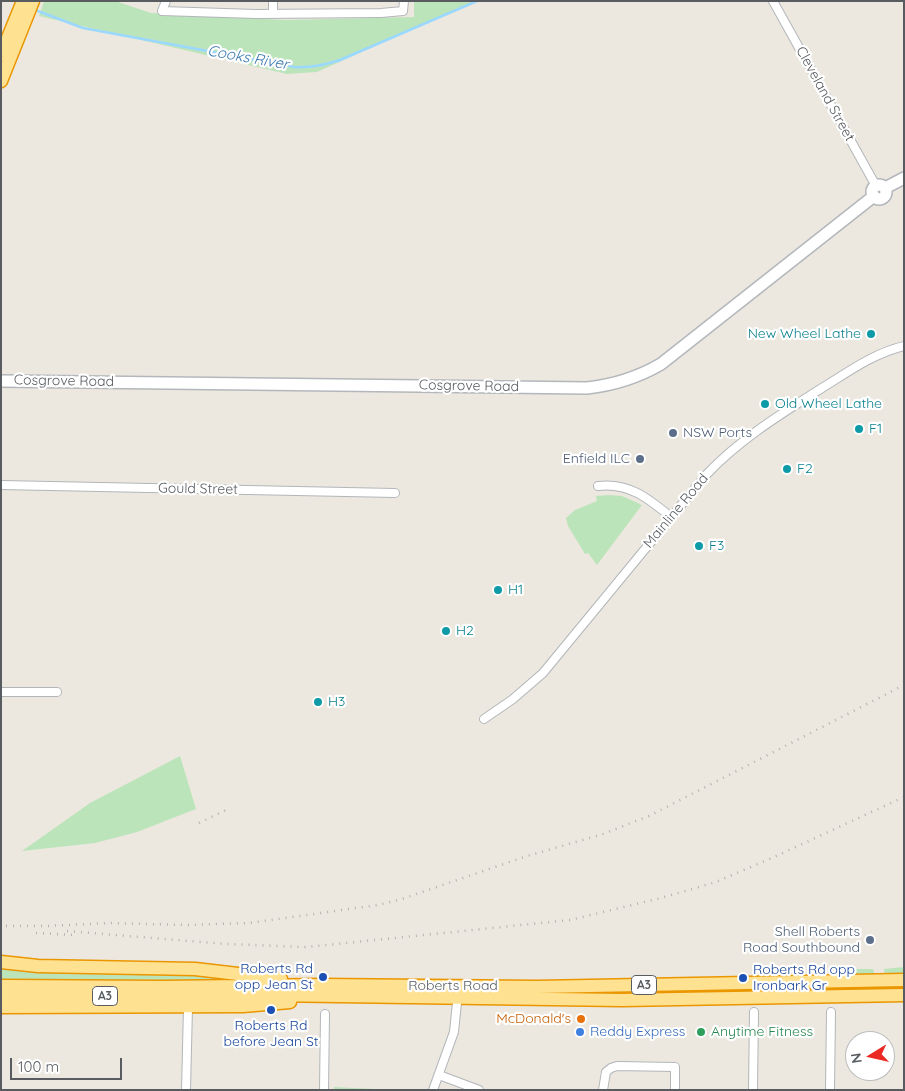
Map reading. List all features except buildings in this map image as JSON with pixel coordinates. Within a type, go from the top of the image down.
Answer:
[{"type":"highway","points":[[1,82],[19,23],[23,1]]},
{"type":"highway","points":[[1,55],[33,1]]},
{"type":"highway","points":[[1,962],[38,966],[204,970],[320,985]]},
{"type":"highway","name":"Roberts Road","points":[[1,986],[329,996],[604,986],[904,980]]},
{"type":"highway","name":"Roberts Road","points":[[1,996],[209,991],[320,985],[653,1000],[904,995]]},
{"type":"highway","points":[[1,1007],[267,1005],[329,996]]},
{"type":"main road","name":"Cosgrove Road","points":[[1,381],[587,388],[614,384],[635,378],[661,364],[878,190],[904,178]]},
{"type":"street","points":[[166,1],[162,10],[273,14],[403,11],[404,1]]},
{"type":"street","points":[[273,1],[273,14]]},
{"type":"street","name":"Cleveland Street","points":[[773,1],[878,190]]},
{"type":"street","name":"Mainline Road","points":[[484,719],[514,699],[543,673],[710,471],[749,436],[858,366],[879,354],[904,346]]},
{"type":"street","name":"Gould Street","points":[[1,485],[395,492]]},
{"type":"street","points":[[598,486],[616,485],[635,491],[654,502],[671,517]]},
{"type":"street","points":[[1,692],[57,692]]},
{"type":"street","points":[[433,1090],[454,1032],[458,992]]},
{"type":"street","points":[[186,1090],[188,1007]]},
{"type":"street","points":[[753,1090],[754,1012]]},
{"type":"street","points":[[830,1090],[831,1012]]},
{"type":"street","points":[[324,1090],[325,1014]]},
{"type":"street","points":[[603,1090],[603,1080],[606,1072],[614,1067],[675,1067],[675,1090]]},
{"type":"street","points":[[439,1074],[479,1090]]},
{"type":"green space","points":[[44,1],[115,1],[151,13],[285,20],[414,17],[414,1],[475,1],[317,72],[287,74],[39,16]]},
{"type":"green space","points":[[596,496],[622,496],[642,505],[597,565],[588,553],[585,554],[568,526],[566,518],[575,510],[597,501]]},
{"type":"green space","points":[[180,756],[196,809],[137,832],[95,843],[22,851],[90,803]]},
{"type":"green space","points":[[843,966],[851,969],[873,969],[875,975],[838,976]]},
{"type":"green space","points":[[1,967],[174,972],[251,980],[1,980]]},
{"type":"green space","points":[[904,967],[904,975],[885,975],[884,969]]},
{"type":"green space","points":[[846,987],[847,991],[619,995],[543,994],[543,992]]},
{"type":"green space","points":[[334,1087],[395,1090],[334,1090]]},
{"type":"waterway","name":"Cooks River","points":[[35,10],[83,28],[300,67],[318,66],[340,60],[477,1]]},
{"type":"railway","points":[[6,926],[109,923],[187,925],[249,923],[378,905],[402,899],[524,857],[603,834],[649,816],[904,685]]},
{"type":"railway","points":[[67,931],[226,944],[307,947],[570,920],[661,898],[716,882],[904,797]]},
{"type":"railway","points":[[199,823],[228,809]]},
{"type":"railway","points":[[36,933],[74,935]]},
{"type":"place","name":"New Wheel Lathe","points":[[871,334]]},
{"type":"place","name":"Old Wheel Lathe","points":[[765,404]]},
{"type":"place","name":"F1","points":[[859,429]]},
{"type":"place","name":"NSW Ports","points":[[673,433]]},
{"type":"place","name":"Enfield ILC","points":[[640,459]]},
{"type":"place","name":"F2","points":[[787,469]]},
{"type":"place","name":"F3","points":[[699,546]]},
{"type":"place","name":"H1","points":[[498,590]]},
{"type":"place","name":"H2","points":[[446,631]]},
{"type":"place","name":"H3","points":[[318,702]]},
{"type":"place","name":"Shell Roberts Road Southbound","points":[[870,940]]},
{"type":"place","name":"Roberts Rd opp Jean St","points":[[323,977]]},
{"type":"place","name":"Roberts Rd opp Ironbark Gr","points":[[743,978]]},
{"type":"place","name":"Roberts Rd before Jean St","points":[[271,1010]]},
{"type":"place","name":"McDonald's","points":[[581,1019]]},
{"type":"place","name":"Reddy Express","points":[[580,1032]]},
{"type":"place","name":"Anytime Fitness","points":[[701,1032]]}]
